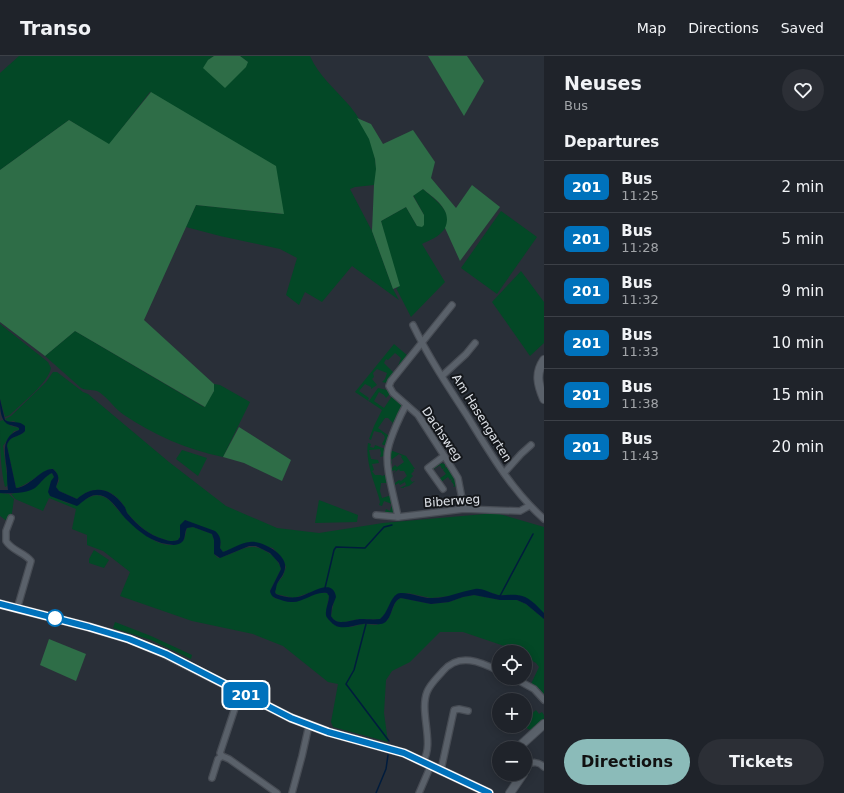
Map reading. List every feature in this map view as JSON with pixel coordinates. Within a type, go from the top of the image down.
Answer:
[{"type":"main road","points":[[544,360],[537,373],[544,399]]},
{"type":"main road","points":[[0,604],[110,633],[144,645],[166,654],[277,712],[309,725],[404,753],[489,793]]},
{"type":"main road","points":[[525,741],[544,724]]},
{"type":"main road","points":[[510,793],[518,781]]},
{"type":"street","points":[[422,343],[452,305]]},
{"type":"street","name":"Am Hasengarten","points":[[413,325],[442,376],[504,473],[529,506],[544,520]]},
{"type":"street","name":"Dachsweg","points":[[422,343],[391,381],[390,386],[393,393],[418,415],[458,478],[464,509]]},
{"type":"street","name":"Am Hasengarten","points":[[442,376],[466,354],[475,343]]},
{"type":"street","points":[[398,517],[388,465],[388,449],[400,416],[406,405]]},
{"type":"street","name":"Am Hasengarten","points":[[504,473],[521,454],[531,446]]},
{"type":"street","points":[[443,489],[428,468],[444,456]]},
{"type":"street","name":"Biberweg","points":[[376,515],[398,517],[464,509],[520,511],[529,506]]},
{"type":"street","points":[[12,518],[6,531],[6,542],[31,561],[17,609]]},
{"type":"street","points":[[419,793],[427,763],[428,749],[425,698],[428,689],[450,664],[459,660],[479,662],[492,668]]},
{"type":"street","points":[[527,685],[534,689],[544,700]]},
{"type":"street","points":[[222,756],[220,753],[236,705]]},
{"type":"street","points":[[440,770],[454,710],[460,709],[468,712]]},
{"type":"street","points":[[292,793],[301,762],[309,725]]},
{"type":"street","points":[[212,778],[218,759],[222,756]]},
{"type":"street","points":[[222,756],[229,759],[277,793]]},
{"type":"street","points":[[532,762],[541,764],[544,767]]},
{"type":"green space","points":[[19,56],[214,56],[208,60],[248,62],[240,56],[310,56],[322,76],[353,110],[367,133],[375,159],[376,176],[374,185],[350,189],[372,231],[393,289],[399,300],[352,266],[322,302],[305,292],[299,305],[286,295],[297,258],[280,249],[186,227],[196,205],[283,214],[150,92],[109,145],[69,120],[0,170],[0,73]]},
{"type":"green space","points":[[214,56],[240,56],[248,62],[246,67],[225,88],[203,68],[208,60]]},
{"type":"green space","points":[[428,56],[467,56],[484,81],[464,116]]},
{"type":"green space","points":[[151,92],[276,166],[284,214],[196,205],[144,320],[214,384],[214,391],[205,407],[75,331],[45,356],[0,322],[0,170],[69,120],[109,144]]},
{"type":"green space","points":[[357,118],[371,124],[383,144],[413,130],[435,162],[431,178],[456,208],[472,185],[500,207],[460,261],[445,228],[447,216],[445,210],[423,189],[413,196],[424,215],[424,225],[422,227],[417,226],[406,207],[381,221],[400,286],[393,289],[372,231],[376,169],[375,159],[369,139]]},
{"type":"green space","points":[[423,189],[439,203],[447,215],[448,220],[446,227],[441,233],[422,244],[445,282],[411,317],[396,288],[398,288],[381,221],[406,207],[417,226],[424,215],[413,195]]},
{"type":"green space","points":[[501,211],[537,237],[497,294],[461,268]]},
{"type":"green space","points":[[521,271],[544,302],[544,343],[530,356],[492,302]]},
{"type":"green space","points":[[0,324],[48,362],[51,368],[49,374],[40,386],[10,415],[5,417],[0,399]]},
{"type":"green space","points":[[75,331],[204,407],[214,391],[214,384],[220,385],[250,402],[223,457],[184,446],[159,435],[124,415],[99,392],[81,388],[45,356]]},
{"type":"green space","points":[[394,344],[408,356],[397,369],[401,358],[395,353],[388,360],[386,359],[384,363],[394,373],[387,383],[382,382],[387,373],[377,369],[373,373],[374,377],[372,379],[377,385],[371,389],[371,387],[365,384],[359,391],[369,398],[369,401],[378,388],[387,390],[390,394],[386,398],[379,392],[374,401],[384,408],[392,396],[402,405],[393,427],[393,423],[388,418],[385,418],[378,428],[389,436],[386,445],[383,445],[382,444],[385,438],[382,433],[374,431],[371,440],[369,439],[382,410],[355,392]]},
{"type":"green space","points":[[53,372],[57,372],[83,392],[88,394],[169,462],[226,506],[277,528],[319,533],[383,523],[496,513],[544,527],[544,613],[518,595],[498,595],[478,589],[451,596],[431,598],[408,593],[394,597],[385,614],[380,619],[360,619],[340,622],[331,616],[334,601],[326,587],[294,598],[276,594],[276,585],[283,576],[286,567],[282,558],[273,548],[250,542],[223,552],[220,548],[220,538],[217,534],[211,530],[192,524],[185,520],[180,528],[180,537],[178,540],[170,541],[158,537],[148,532],[136,522],[127,513],[119,500],[108,492],[102,490],[90,491],[77,499],[59,491],[56,487],[59,481],[53,469],[46,471],[16,488],[7,446],[8,442],[12,438],[25,431],[14,421],[8,422],[5,419],[11,416],[46,382]]},
{"type":"green space","points":[[3,420],[11,426],[19,428],[19,430],[14,431],[3,446],[8,483],[5,487],[0,446],[0,421]]},
{"type":"green space","points":[[239,427],[291,460],[282,481],[244,463],[223,457]]},
{"type":"green space","points":[[368,443],[371,444],[370,447],[374,448],[375,445],[385,449],[384,456],[380,457],[380,449],[369,450],[371,459],[378,460],[379,463],[372,464],[374,470],[372,471],[375,475],[382,476],[388,474],[391,492],[389,492],[387,483],[381,483],[380,491],[382,498],[392,495],[395,509],[393,513],[385,512],[386,509],[390,511],[392,504],[384,501],[382,506],[379,505],[380,502],[369,464],[367,450]]},
{"type":"green space","points":[[182,450],[207,458],[198,476],[176,459]]},
{"type":"green space","points":[[390,450],[406,456],[415,469],[413,469],[414,471],[411,474],[413,476],[410,479],[412,482],[415,481],[409,486],[400,488],[406,485],[405,482],[400,485],[399,483],[395,485],[395,483],[399,480],[401,481],[407,476],[404,471],[400,471],[399,469],[393,474],[396,471],[392,471],[392,468],[395,465],[397,467],[404,462],[401,457],[402,456],[399,454],[391,460],[391,464]]},
{"type":"green space","points":[[440,463],[445,464],[445,468],[442,469],[440,465],[434,469],[433,468]]},
{"type":"green space","points":[[448,466],[455,478],[450,480],[448,477],[441,482],[439,479],[446,474],[443,470]]},
{"type":"green space","points":[[52,473],[54,477],[52,497],[72,504],[80,503],[97,495],[107,498],[136,528],[150,538],[165,545],[176,544],[184,540],[187,528],[193,527],[212,534],[214,540],[214,554],[218,558],[242,549],[253,547],[265,551],[275,558],[281,569],[270,591],[274,598],[294,602],[318,593],[327,593],[329,596],[327,607],[329,620],[336,626],[351,627],[363,624],[376,625],[388,620],[396,601],[401,598],[431,604],[449,602],[474,595],[500,600],[517,600],[526,604],[544,619],[544,697],[540,693],[541,690],[534,686],[530,686],[532,685],[539,667],[532,661],[532,645],[501,645],[463,632],[440,632],[410,662],[392,671],[386,680],[384,713],[388,742],[333,727],[331,722],[338,684],[328,682],[283,646],[253,634],[192,621],[120,596],[130,572],[103,551],[87,545],[87,535],[72,529],[76,509],[49,498],[43,511],[15,499],[11,494],[34,488]]},
{"type":"green space","points":[[455,479],[457,486],[453,487],[454,485],[451,481]]},
{"type":"green space","points":[[0,493],[9,494],[14,499],[12,513],[8,522],[0,516]]},
{"type":"green space","points":[[319,500],[358,515],[357,522],[315,523]]},
{"type":"green space","points":[[94,550],[109,560],[104,568],[89,563],[89,559]]},
{"type":"green space","points":[[115,622],[151,636],[192,655],[191,659],[151,640],[113,628]]},
{"type":"green space","points":[[49,639],[86,654],[76,681],[40,665]]},
{"type":"green space","points":[[536,710],[539,714],[542,712],[544,715],[544,721],[532,731],[532,714]]},
{"type":"water","points":[[0,399],[5,420],[20,423],[25,426],[25,431],[12,438],[8,442],[7,446],[16,488],[26,484],[44,471],[53,469],[58,475],[56,487],[59,491],[77,499],[90,491],[102,490],[108,492],[119,500],[125,507],[127,513],[139,526],[158,537],[170,541],[178,540],[180,537],[180,525],[185,520],[215,531],[219,537],[220,548],[223,552],[250,542],[260,543],[278,553],[285,562],[285,569],[277,584],[276,594],[287,597],[298,597],[320,588],[330,588],[334,591],[336,597],[332,607],[331,616],[337,621],[344,622],[360,619],[380,619],[395,596],[400,593],[427,598],[436,598],[475,589],[484,590],[498,595],[515,595],[525,597],[532,601],[544,613],[544,619],[526,604],[517,600],[500,600],[474,595],[449,602],[431,604],[401,598],[395,602],[387,621],[384,623],[338,627],[326,616],[329,596],[327,593],[317,594],[296,602],[277,599],[273,596],[270,591],[281,569],[279,563],[270,553],[256,546],[249,546],[220,558],[214,554],[214,540],[212,534],[193,527],[187,528],[183,541],[178,544],[171,545],[161,543],[146,536],[137,529],[106,497],[101,495],[93,495],[77,506],[50,496],[48,492],[51,481],[54,477],[52,473],[32,490],[18,493],[0,493],[0,490],[8,490],[5,452],[6,442],[13,433],[19,430],[19,428],[10,425],[2,418]]},
{"type":"waterway","points":[[325,588],[336,547],[365,548],[384,527],[392,525]]},
{"type":"waterway","points":[[500,596],[533,534]]},
{"type":"waterway","points":[[366,624],[354,670],[346,684],[389,741]]},
{"type":"waterway","points":[[376,793],[386,769],[388,755]]},
{"type":"bus line","name":"201","points":[[0,604],[129,639],[166,654],[291,718],[328,732],[412,756],[489,793]]}]
